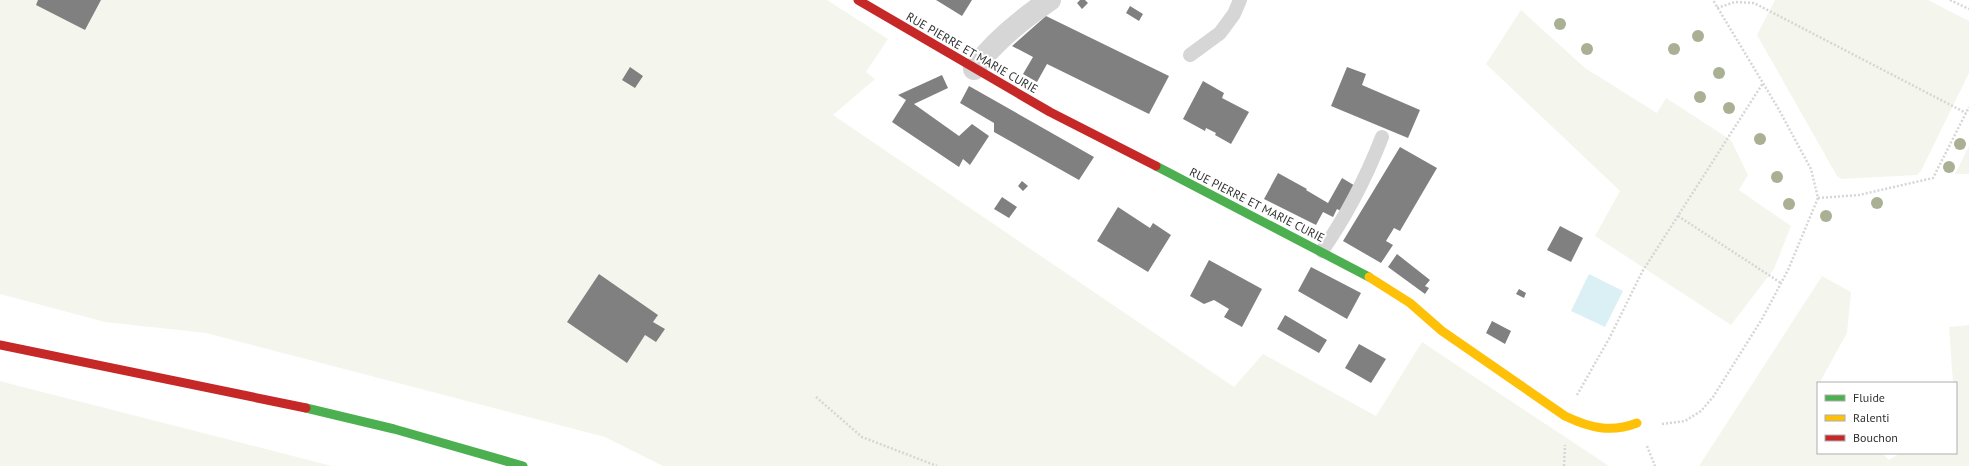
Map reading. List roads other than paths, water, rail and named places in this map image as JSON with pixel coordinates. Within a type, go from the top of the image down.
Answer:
[{"type":"street","name":"RUE PIERRE ET MARIE CURIE","points":[[858,0],[1050,112],[1356,269],[1410,303],[1442,330],[1565,416],[1586,427],[1610,430],[1626,428],[1637,423]]},
{"type":"street","points":[[974,69],[982,58],[1004,36],[1050,0]]},
{"type":"street","points":[[0,345],[325,412],[402,431],[523,466]]},
{"type":"lane","points":[[1190,55],[1220,33],[1234,14],[1240,0]]},
{"type":"lane","points":[[1322,251],[1343,222],[1370,169],[1382,137]]}]
